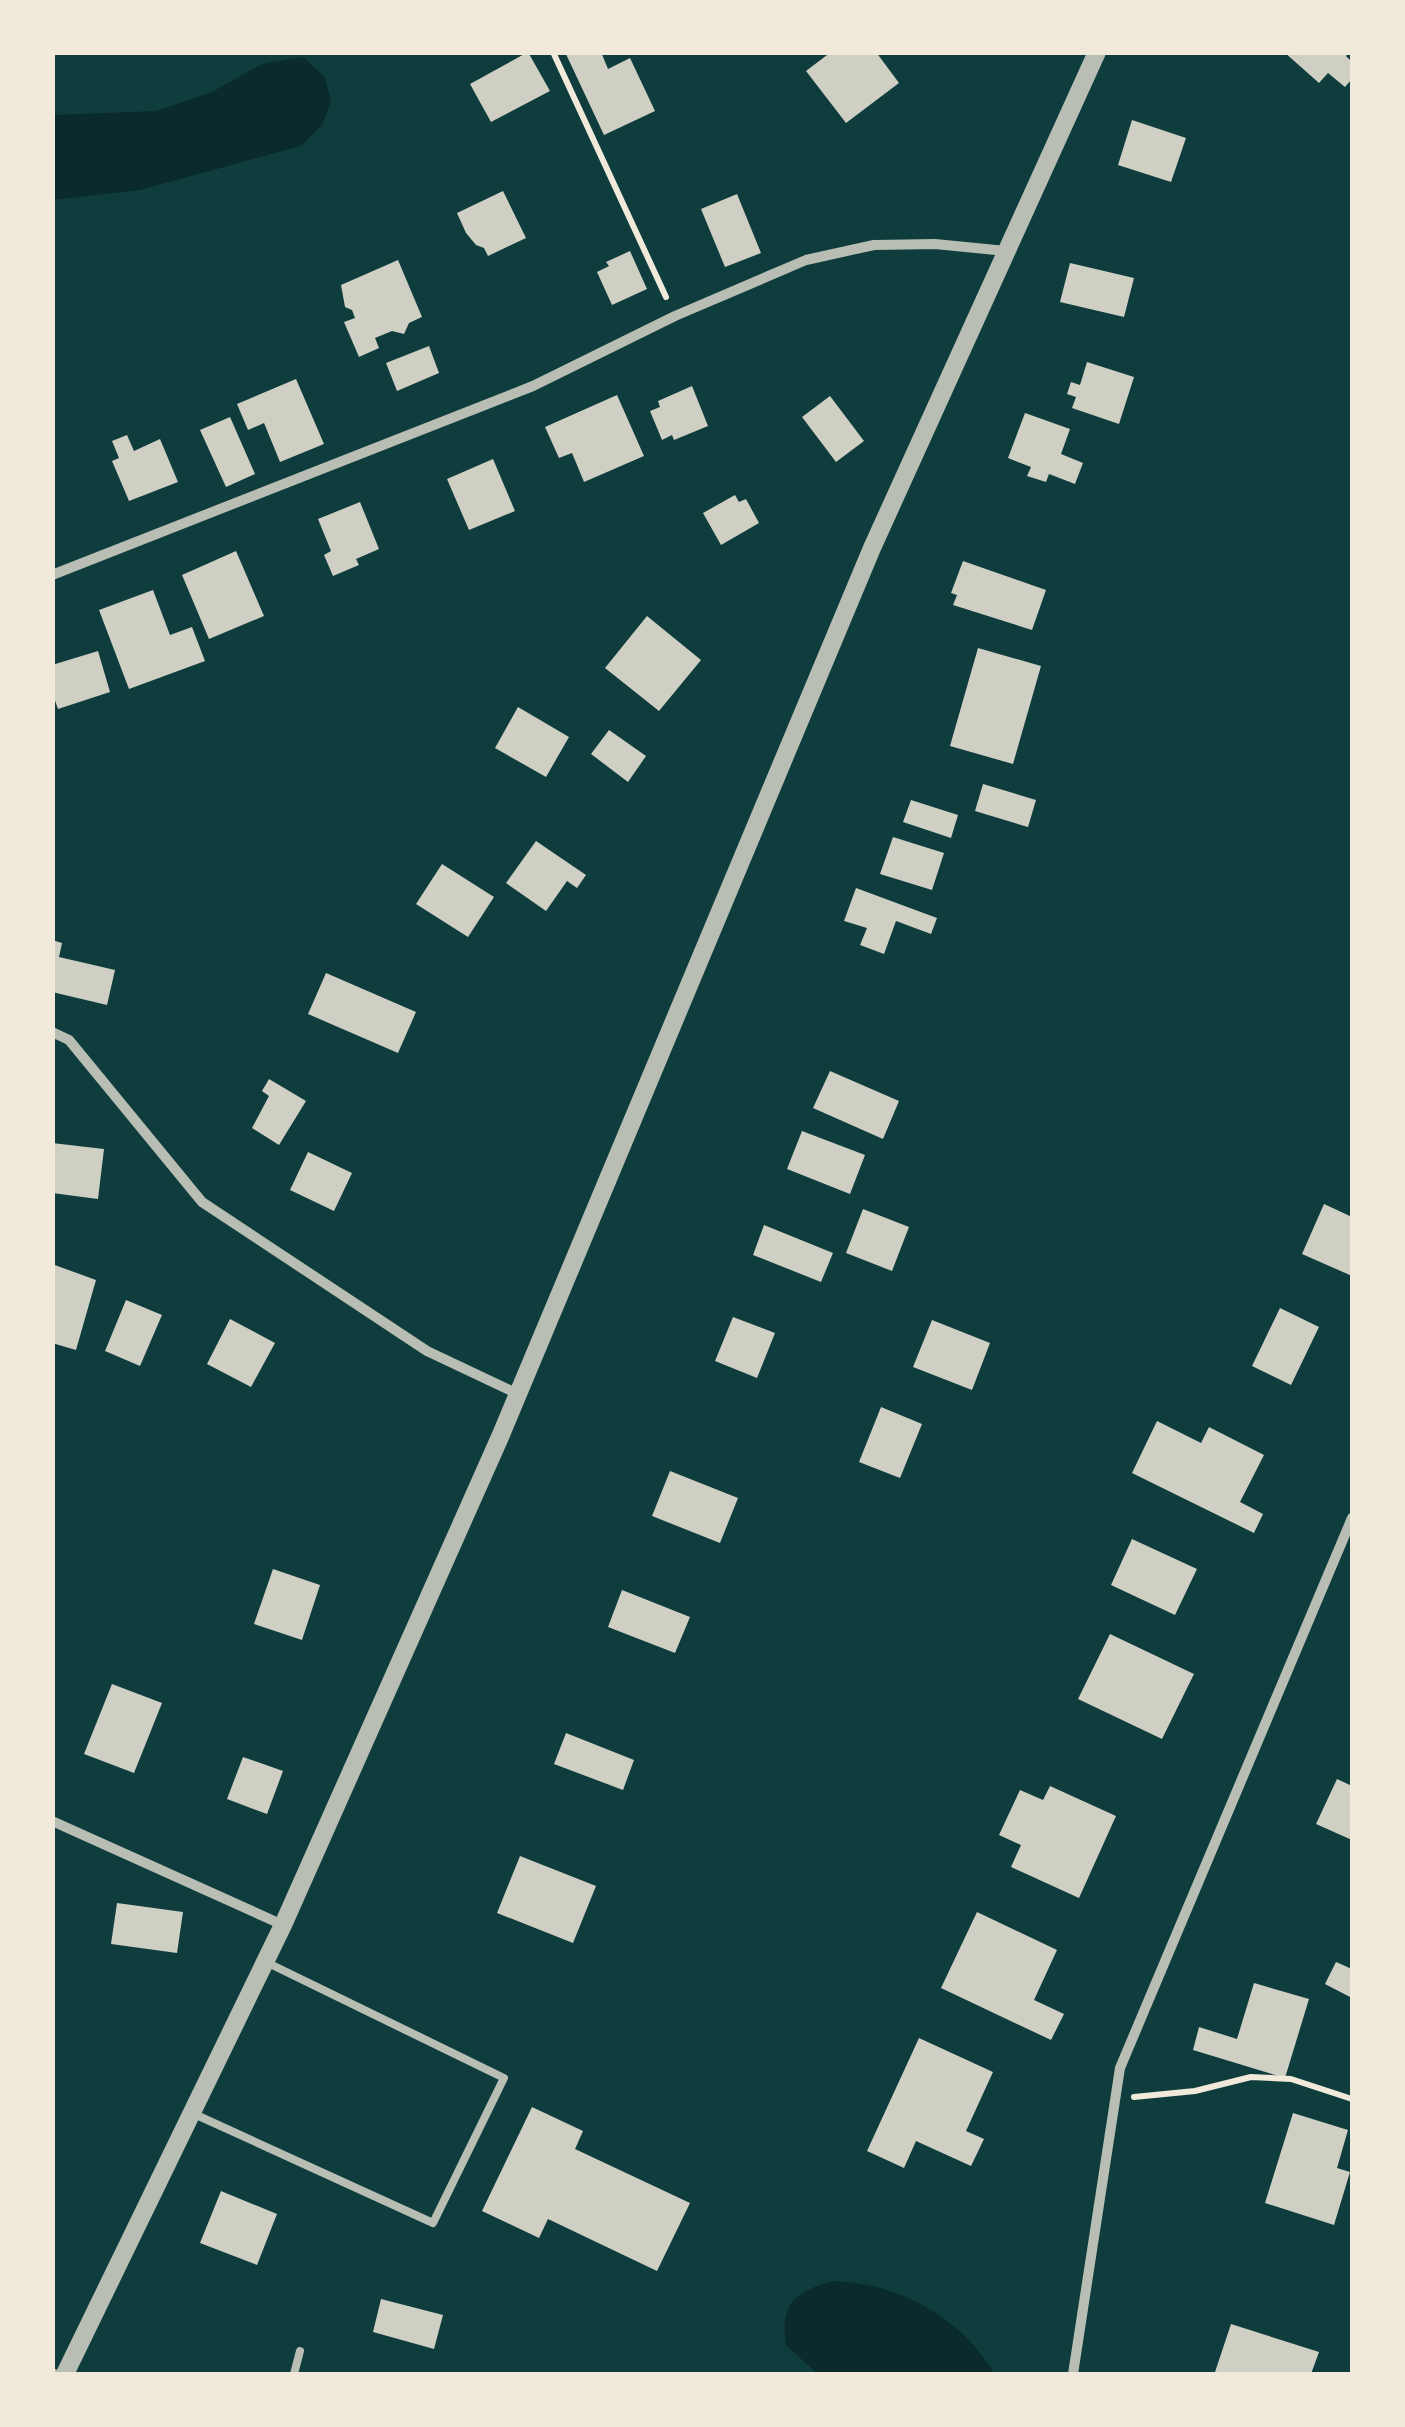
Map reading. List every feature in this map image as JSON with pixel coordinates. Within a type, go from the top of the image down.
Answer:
[{"type":"street","points":[[64,2374],[282,1925],[518,1394],[872,548],[1098,52]]},
{"type":"street","points":[[52,575],[533,386],[676,316],[806,260],[874,245],[935,244],[1006,251]]},
{"type":"street","points":[[52,1032],[69,1040],[202,1202],[426,1351],[518,1394]]},
{"type":"street","points":[[1074,2374],[1120,2068],[1352,1518]]},
{"type":"street","points":[[52,1821],[282,1925]]},
{"type":"lane","points":[[192,2113],[434,2224],[504,2078],[265,1961]]},
{"type":"lane","points":[[294,2374],[300,2351]]},
{"type":"path","points":[[552,52],[676,316]]},
{"type":"path","points":[[1116,2100],[1195,2091],[1251,2077],[1291,2080],[1352,2099]]},
{"type":"water","points":[[303,57],[325,77],[331,102],[322,125],[301,146],[140,190],[53,200],[53,115],[156,111],[212,92],[262,64]]},
{"type":"water","points":[[834,2281],[882,2288],[926,2307],[965,2336],[995,2374],[818,2374],[786,2345],[785,2319],[800,2295]]},
{"type":"building","points":[[528,52],[550,91],[491,122],[470,84]]},
{"type":"building","points":[[565,52],[601,52],[608,69],[630,58],[655,111],[604,135]]},
{"type":"building","points":[[831,52],[876,52],[899,83],[846,123],[806,71]]},
{"type":"building","points":[[1284,52],[1349,52],[1346,56],[1352,62],[1352,79],[1345,87],[1328,73],[1319,83]]},
{"type":"building","points":[[1132,120],[1186,138],[1171,182],[1118,165]]},
{"type":"building","points":[[503,191],[526,238],[488,256],[466,233],[457,213]]},
{"type":"building","points":[[737,194],[761,253],[725,267],[701,209]]},
{"type":"building","points":[[630,251],[647,289],[612,305],[597,272],[609,266],[606,262]]},
{"type":"building","points":[[398,260],[422,317],[409,323],[404,334],[392,331],[375,338],[379,348],[359,357],[344,322],[355,318],[352,310],[345,307],[341,285]]},
{"type":"building","points":[[1070,263],[1134,278],[1124,317],[1060,302]]},
{"type":"building","points":[[429,346],[439,373],[397,391],[386,363]]},
{"type":"building","points":[[1087,362],[1134,377],[1119,424],[1072,408],[1076,397],[1067,394],[1071,382],[1080,385]]},
{"type":"building","points":[[296,379],[324,444],[280,462],[264,423],[248,430],[237,404]]},
{"type":"building","points":[[692,386],[708,426],[674,440],[672,435],[662,440],[650,411],[660,407],[658,401]]},
{"type":"building","points":[[617,395],[644,456],[584,482],[572,453],[559,458],[545,427]]},
{"type":"building","points":[[830,396],[864,441],[836,462],[802,417]]},
{"type":"building","points":[[1025,413],[1070,429],[1061,454],[1083,463],[1075,484],[1049,474],[1046,482],[1027,476],[1031,467],[1008,458]]},
{"type":"building","points":[[230,417],[255,474],[226,487],[200,430]]},
{"type":"building","points":[[127,435],[134,451],[160,439],[178,482],[129,501],[112,461],[119,458],[112,441]]},
{"type":"building","points":[[493,459],[515,511],[469,530],[447,479]]},
{"type":"building","points":[[735,495],[739,502],[746,499],[759,523],[721,545],[703,513]]},
{"type":"building","points":[[360,502],[379,549],[356,559],[359,565],[333,576],[324,555],[331,551],[318,519]]},
{"type":"building","points":[[236,551],[264,616],[209,639],[182,575]]},
{"type":"building","points":[[963,561],[1046,590],[1032,630],[953,605],[957,595],[951,593]]},
{"type":"building","points":[[153,590],[170,635],[192,627],[205,661],[129,689],[99,610]]},
{"type":"building","points":[[647,616],[701,660],[659,711],[605,668]]},
{"type":"building","points":[[978,648],[1041,666],[1013,764],[950,746]]},
{"type":"building","points":[[98,651],[110,692],[58,709],[52,692],[52,665]]},
{"type":"building","points":[[518,707],[569,737],[546,777],[495,748]]},
{"type":"building","points":[[609,730],[646,756],[628,782],[591,754]]},
{"type":"building","points":[[983,784],[1036,800],[1028,827],[975,811]]},
{"type":"building","points":[[911,800],[958,815],[951,838],[903,822]]},
{"type":"building","points":[[893,837],[944,853],[932,890],[880,874]]},
{"type":"building","points":[[536,841],[586,875],[577,888],[567,881],[546,911],[506,883]]},
{"type":"building","points":[[442,864],[494,897],[468,937],[416,904]]},
{"type":"building","points":[[856,888],[937,918],[931,934],[896,921],[884,954],[860,945],[867,928],[844,921]]},
{"type":"building","points":[[52,940],[62,943],[59,957],[115,970],[107,1005],[52,992]]},
{"type":"building","points":[[326,973],[416,1012],[398,1053],[308,1014]]},
{"type":"building","points":[[830,1071],[899,1101],[883,1139],[813,1108]]},
{"type":"building","points":[[269,1079],[306,1101],[279,1145],[252,1128],[269,1096],[262,1091]]},
{"type":"building","points":[[802,1131],[865,1155],[850,1194],[787,1169]]},
{"type":"building","points":[[52,1143],[104,1149],[98,1199],[52,1193]]},
{"type":"building","points":[[308,1152],[352,1173],[334,1211],[290,1190]]},
{"type":"building","points":[[1324,1204],[1352,1217],[1352,1276],[1302,1254]]},
{"type":"building","points":[[863,1209],[909,1227],[892,1271],[846,1253]]},
{"type":"building","points":[[764,1225],[833,1253],[821,1282],[753,1255]]},
{"type":"building","points":[[52,1264],[96,1280],[76,1350],[52,1343]]},
{"type":"building","points":[[126,1300],[162,1315],[140,1366],[105,1351]]},
{"type":"building","points":[[1280,1308],[1319,1327],[1291,1385],[1252,1366]]},
{"type":"building","points":[[733,1317],[775,1333],[757,1378],[715,1361]]},
{"type":"building","points":[[230,1319],[275,1343],[251,1387],[207,1364]]},
{"type":"building","points":[[932,1320],[990,1343],[972,1390],[913,1367]]},
{"type":"building","points":[[881,1407],[922,1424],[900,1478],[859,1462]]},
{"type":"building","points":[[1157,1421],[1201,1443],[1209,1427],[1264,1455],[1240,1502],[1263,1514],[1254,1533],[1132,1473]]},
{"type":"building","points":[[670,1471],[738,1498],[720,1543],[652,1516]]},
{"type":"building","points":[[1132,1539],[1197,1569],[1175,1615],[1111,1585]]},
{"type":"building","points":[[273,1569],[320,1585],[302,1640],[254,1624]]},
{"type":"building","points":[[622,1590],[690,1617],[675,1653],[608,1627]]},
{"type":"building","points":[[1110,1634],[1194,1674],[1162,1739],[1078,1699]]},
{"type":"building","points":[[112,1684],[162,1703],[134,1773],[84,1754]]},
{"type":"building","points":[[566,1733],[634,1760],[623,1790],[554,1764]]},
{"type":"building","points":[[243,1757],[283,1771],[267,1814],[227,1799]]},
{"type":"building","points":[[1337,1779],[1352,1786],[1352,1840],[1316,1824]]},
{"type":"building","points":[[1050,1786],[1116,1816],[1079,1898],[1011,1867],[1021,1845],[999,1835],[1020,1790],[1043,1800]]},
{"type":"building","points":[[520,1856],[596,1886],[573,1943],[497,1913]]},
{"type":"building","points":[[117,1903],[183,1912],[177,1953],[111,1944]]},
{"type":"building","points":[[977,1912],[1057,1950],[1034,2000],[1064,2014],[1051,2040],[941,1988]]},
{"type":"building","points":[[1336,1962],[1352,1969],[1352,1998],[1325,1984]]},
{"type":"building","points":[[1254,1983],[1309,1999],[1285,2078],[1193,2050],[1199,2027],[1237,2039]]},
{"type":"building","points":[[919,2038],[993,2072],[966,2131],[984,2139],[971,2166],[916,2141],[904,2168],[867,2151]]},
{"type":"building","points":[[532,2107],[583,2131],[575,2149],[690,2203],[657,2271],[548,2219],[539,2238],[482,2211]]},
{"type":"building","points":[[1293,2113],[1348,2130],[1337,2168],[1350,2172],[1334,2225],[1265,2203]]},
{"type":"building","points":[[221,2191],[277,2214],[257,2265],[200,2243]]},
{"type":"building","points":[[381,2299],[443,2315],[434,2349],[373,2332]]},
{"type":"building","points":[[1231,2324],[1319,2352],[1311,2374],[1215,2372]]}]
